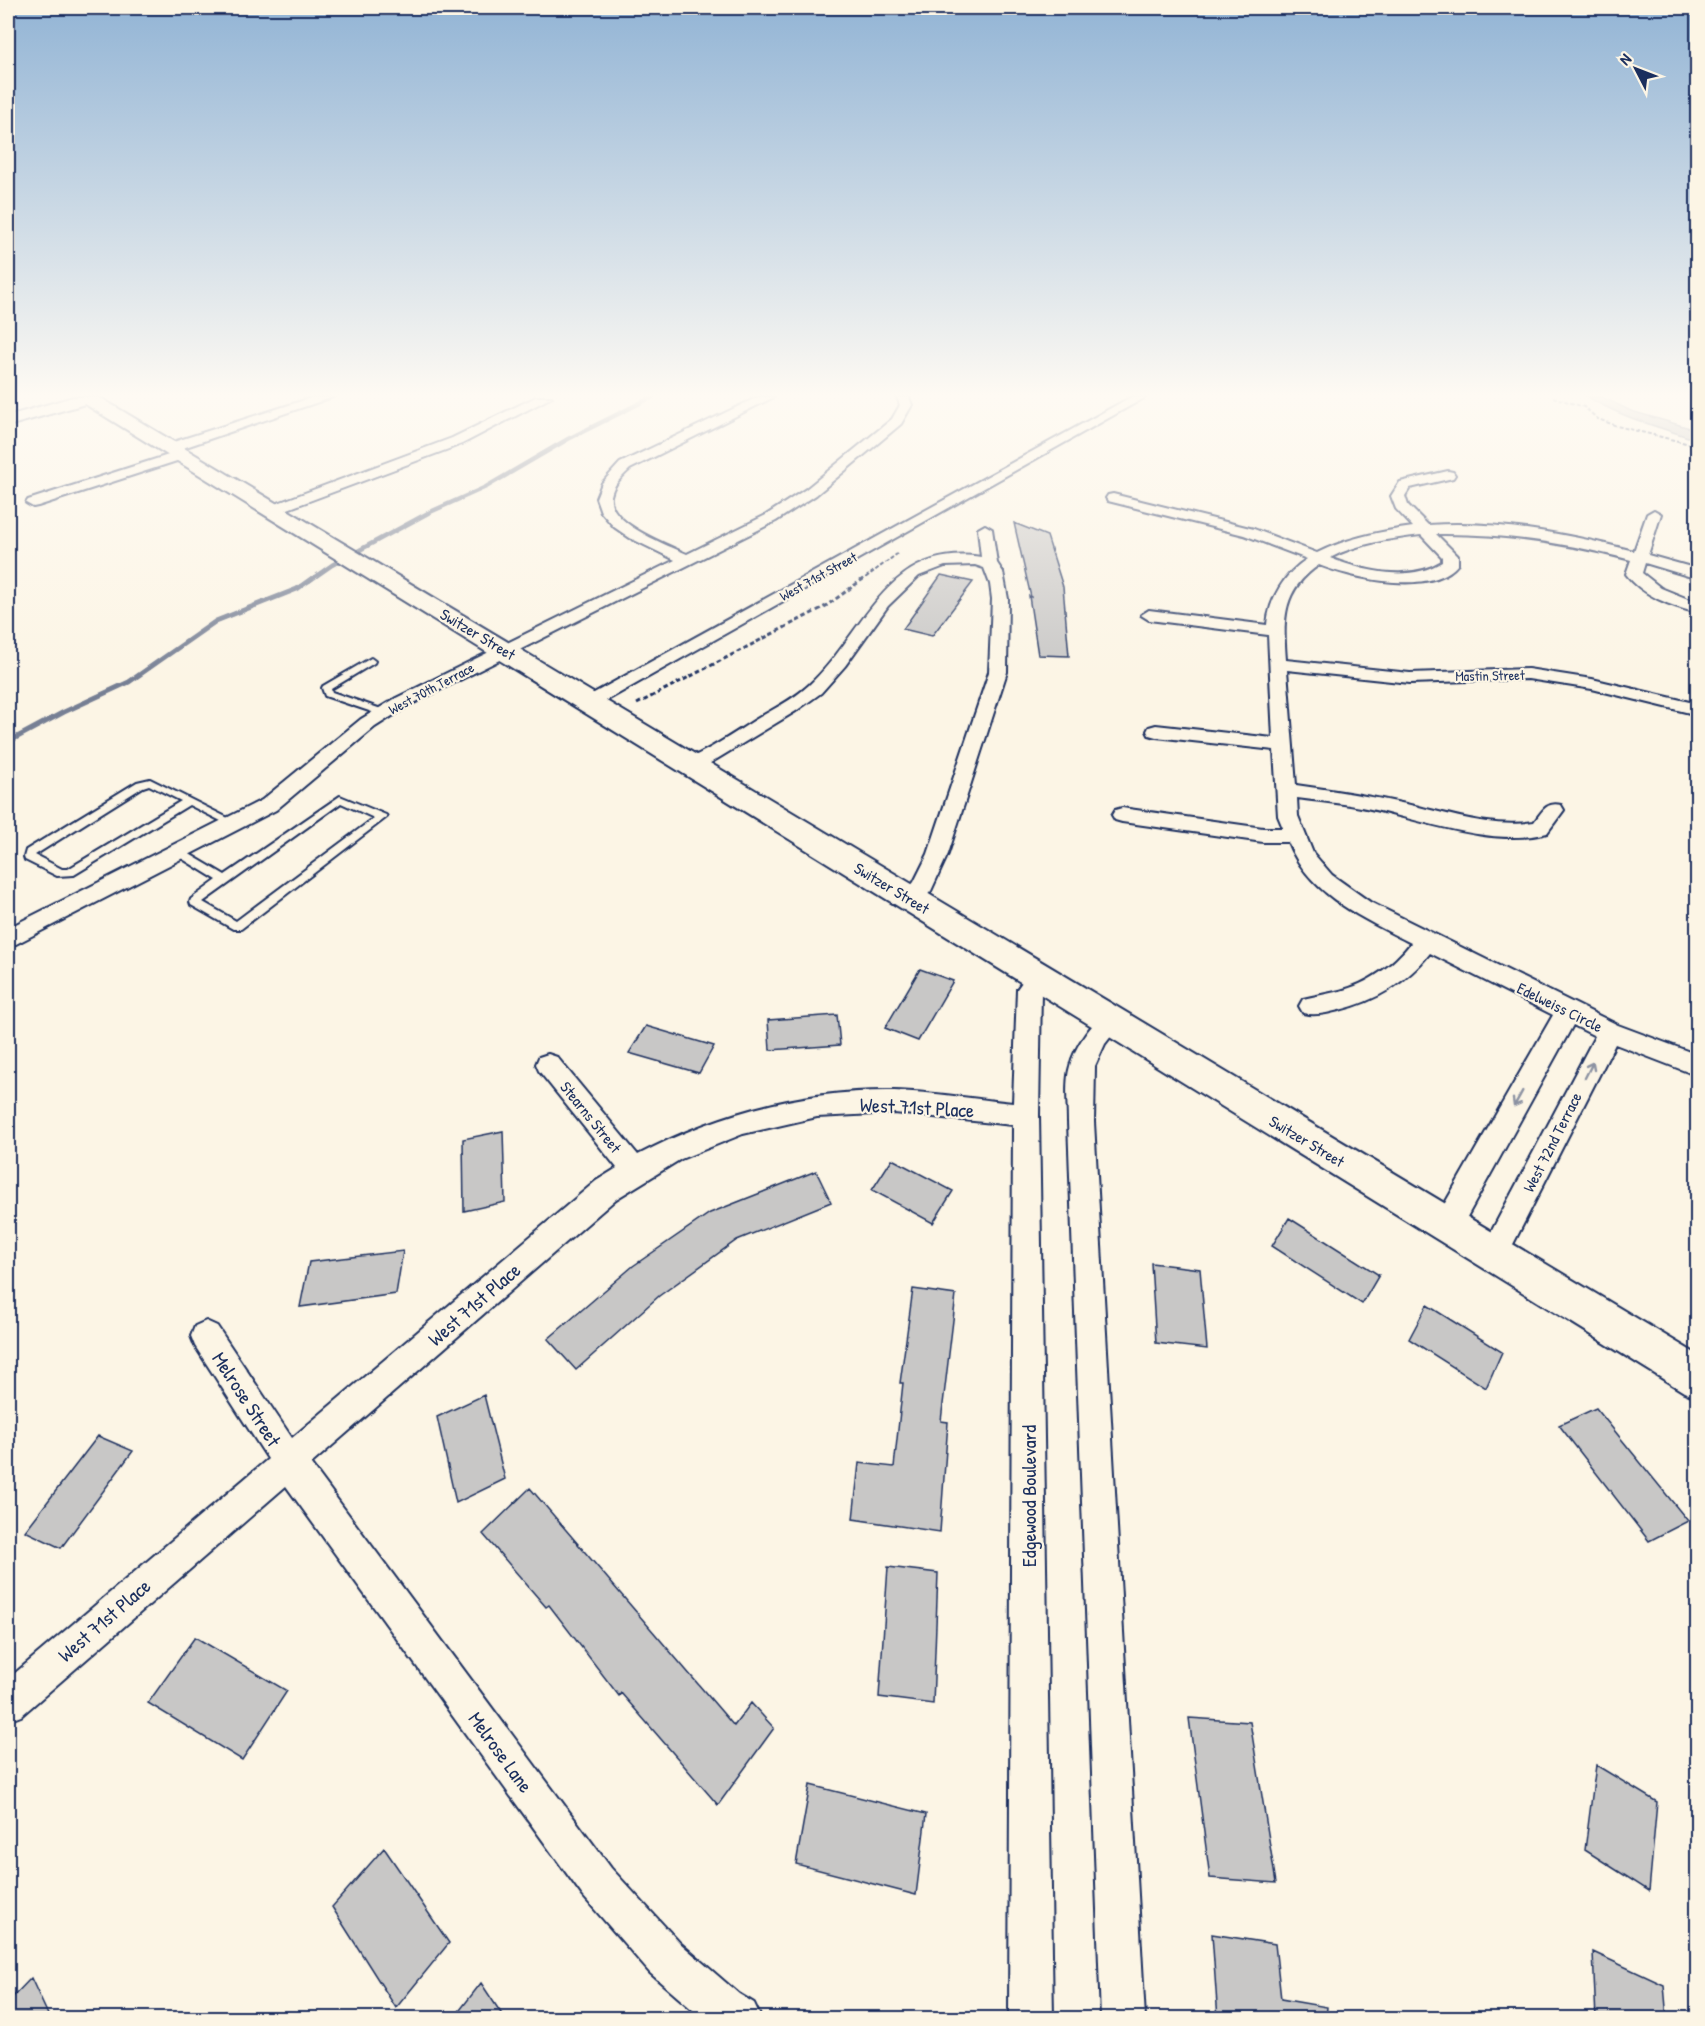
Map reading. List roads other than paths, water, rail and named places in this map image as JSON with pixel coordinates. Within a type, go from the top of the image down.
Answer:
[{"type":"street","points":[[33,503],[64,492]]},
{"type":"street","name":"Switzer Street","points":[[242,492],[1698,1378]]},
{"type":"street","points":[[272,510],[321,492]]},
{"type":"street","points":[[604,492],[602,499],[606,512],[612,519],[632,533],[687,560]]},
{"type":"street","name":"West 70th Terrace","points":[[8,938],[269,805],[368,723],[384,714],[504,650],[771,518],[812,492]]},
{"type":"street","name":"West 71st Street","points":[[590,703],[970,492]]},
{"type":"street","points":[[1113,498],[1266,538],[1360,573],[1378,576],[1440,572],[1449,564],[1450,556],[1401,506],[1398,496],[1401,492]]},
{"type":"street","points":[[1654,514],[1634,574],[1643,585],[1661,596],[1698,608]]},
{"type":"street","points":[[911,899],[923,886],[938,854],[998,672],[1001,650],[999,592],[994,570],[989,564],[985,529]]},
{"type":"street","name":"Edelweiss Circle","points":[[1698,574],[1639,557],[1558,539],[1519,533],[1454,529],[1425,531],[1361,540],[1318,558],[1291,580],[1281,595],[1275,631],[1288,816],[1304,856],[1324,880],[1362,908],[1426,941],[1609,1032],[1698,1066]]},
{"type":"street","points":[[691,765],[709,758],[806,697],[819,686],[881,606],[907,578],[918,570],[933,564],[956,561],[978,561],[989,564]]},
{"type":"street","points":[[1149,615],[1275,631]]},
{"type":"street","name":"Mastin Street","points":[[1279,664],[1398,677],[1529,674],[1648,696],[1698,710]]},
{"type":"street","points":[[1156,731],[1259,744],[1283,744]]},
{"type":"street","points":[[1286,790],[1359,800],[1485,828],[1514,832],[1540,828],[1554,810]]},
{"type":"street","points":[[1122,815],[1263,835],[1294,835]]},
{"type":"street","points":[[1311,1006],[1331,1003],[1394,977],[1413,959],[1426,941]]},
{"type":"street","name":"Edgewood Boulevard","points":[[1031,2019],[1026,1115],[1029,989],[1038,977]]},
{"type":"street","points":[[1447,1226],[1568,1011]]},
{"type":"street","points":[[1111,1021],[1096,1038],[1082,1066],[1081,1122],[1123,2019]]},
{"type":"street","name":"West 72nd Terrace","points":[[1494,1253],[1609,1032]]},
{"type":"street","name":"Stearns Street","points":[[548,1064],[634,1170]]},
{"type":"street","name":"West 71st Place","points":[[8,1703],[606,1190],[634,1170],[679,1146],[749,1120],[821,1105],[897,1102],[1026,1115]]},
{"type":"street","name":"Melrose Street","points":[[206,1336],[289,1462]]},
{"type":"street","name":"Melrose Lane","points":[[289,1462],[597,1882],[664,1958],[739,2019]]},
{"type":"lane","points":[[371,661],[326,688],[328,694],[384,714]]},
{"type":"lane","points":[[188,801],[70,872],[61,873],[29,857],[30,853],[140,784],[150,782],[233,823]]},
{"type":"lane","points":[[340,799],[381,817],[237,926],[195,902],[225,880],[340,799]]},
{"type":"lane","points":[[177,851],[225,880]]},
{"type":"waterway","points":[[309,581],[332,565],[428,513],[476,492]]},
{"type":"waterway","points":[[8,742],[64,712],[129,682],[216,621],[297,589],[311,579]]}]
